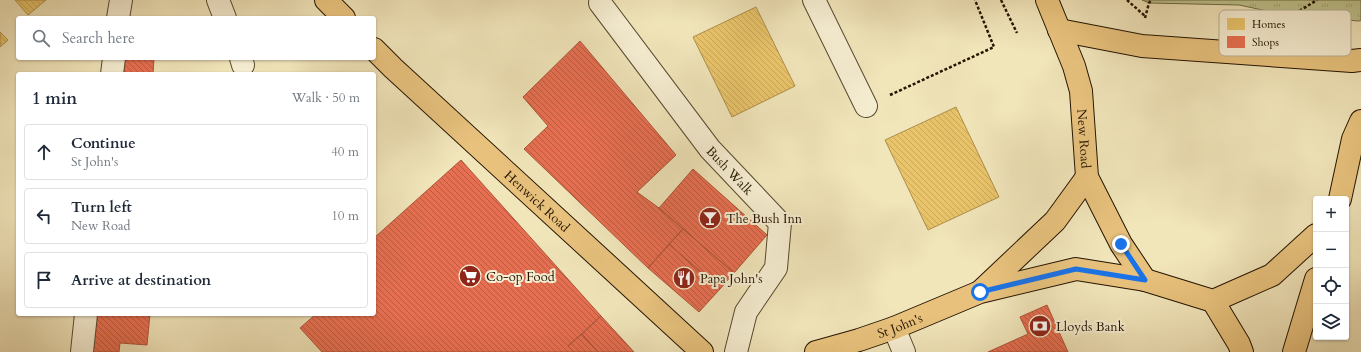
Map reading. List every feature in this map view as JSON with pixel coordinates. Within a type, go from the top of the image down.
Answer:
[{"type":"main road","points":[[326,0],[342,16]]},
{"type":"main road","name":"New Road","points":[[1047,0],[1074,66],[1081,91],[1087,177],[1121,244],[1145,280]]},
{"type":"main road","points":[[1059,30],[1142,46],[1219,52]]},
{"type":"main road","name":"Henwick Road","points":[[376,51],[702,352]]},
{"type":"main road","points":[[1282,56],[1352,61],[1361,60]]},
{"type":"main road","points":[[1341,196],[1353,139],[1361,121]]},
{"type":"main road","name":"St John's","points":[[980,292],[1055,221],[1087,177]]},
{"type":"main road","points":[[1145,280],[1213,300],[1272,275],[1313,238]]},
{"type":"main road","name":"St John's","points":[[816,352],[894,328],[980,292],[1076,269],[1145,280]]},
{"type":"main road","points":[[1294,352],[1313,289]]},
{"type":"main road","points":[[1213,300],[1239,344],[1242,352]]},
{"type":"street","points":[[118,16],[121,0]]},
{"type":"street","points":[[218,0],[224,16]]},
{"type":"street","points":[[814,0],[866,106]]},
{"type":"street","name":"Bush Walk","points":[[600,3],[710,149],[780,223],[776,268],[746,312],[736,352]]},
{"type":"street","points":[[112,72],[114,60]]},
{"type":"street","points":[[82,352],[86,316]]},
{"type":"street","points":[[894,328],[904,352]]},
{"type":"path","points":[[866,106],[994,47],[976,0]]},
{"type":"path","points":[[1001,0],[1017,33]]},
{"type":"path","points":[[1127,0],[1146,17],[1151,0]]},
{"type":"path","points":[[1301,10],[1318,0]]},
{"type":"green space","points":[[1142,0],[1361,0],[1361,20],[1351,20],[1351,10],[1263,10],[1239,5],[1149,3]]},
{"type":"building: Homes","points":[[15,0],[46,0],[28,15]]},
{"type":"building: Homes","points":[[756,7],[795,86],[732,117],[693,37]]},
{"type":"building: Homes","points":[[0,32],[8,40],[0,47]]},
{"type":"building: Homes","points":[[956,107],[999,197],[928,230],[885,140]]},
{"type":"building: Shops","points":[[580,41],[676,155],[637,192],[659,208],[683,229],[648,268],[524,149],[548,126],[523,97]]},
{"type":"building: Shops","points":[[119,60],[154,60],[153,72],[118,72]]},
{"type":"building: Shops","name":"Co-op Food","points":[[461,160],[601,316],[568,346],[574,352],[322,352],[300,328],[314,316],[376,316],[376,236]]},
{"type":"building: Shops","name":"The Bush Inn","points":[[693,169],[767,235],[734,273],[659,208]]},
{"type":"building: Shops","points":[[683,229],[734,273],[720,289],[669,244]]},
{"type":"building: Shops","name":"Papa John's","points":[[669,244],[720,289],[699,312],[648,268]]},
{"type":"building: Shops","name":"Lloyds Bank","points":[[1047,305],[1068,352],[988,352],[1028,334],[1020,317]]},
{"type":"building: Shops","points":[[95,316],[150,316],[147,345],[120,343],[119,352],[92,352]]},
{"type":"building: Shops","points":[[601,316],[634,352],[598,352],[582,334]]},
{"type":"building: Shops","points":[[582,334],[598,352],[574,352],[568,346]]},
{"type":"place","name":"The Bush Inn","points":[[710,218]]},
{"type":"place","name":"Co-op Food","points":[[470,276]]},
{"type":"place","name":"Papa John's","points":[[684,278]]},
{"type":"place","name":"Lloyds Bank","points":[[1040,326]]},
{"type":"route","points":[[980,292],[1076,269],[1145,280],[1121,244]]}]
